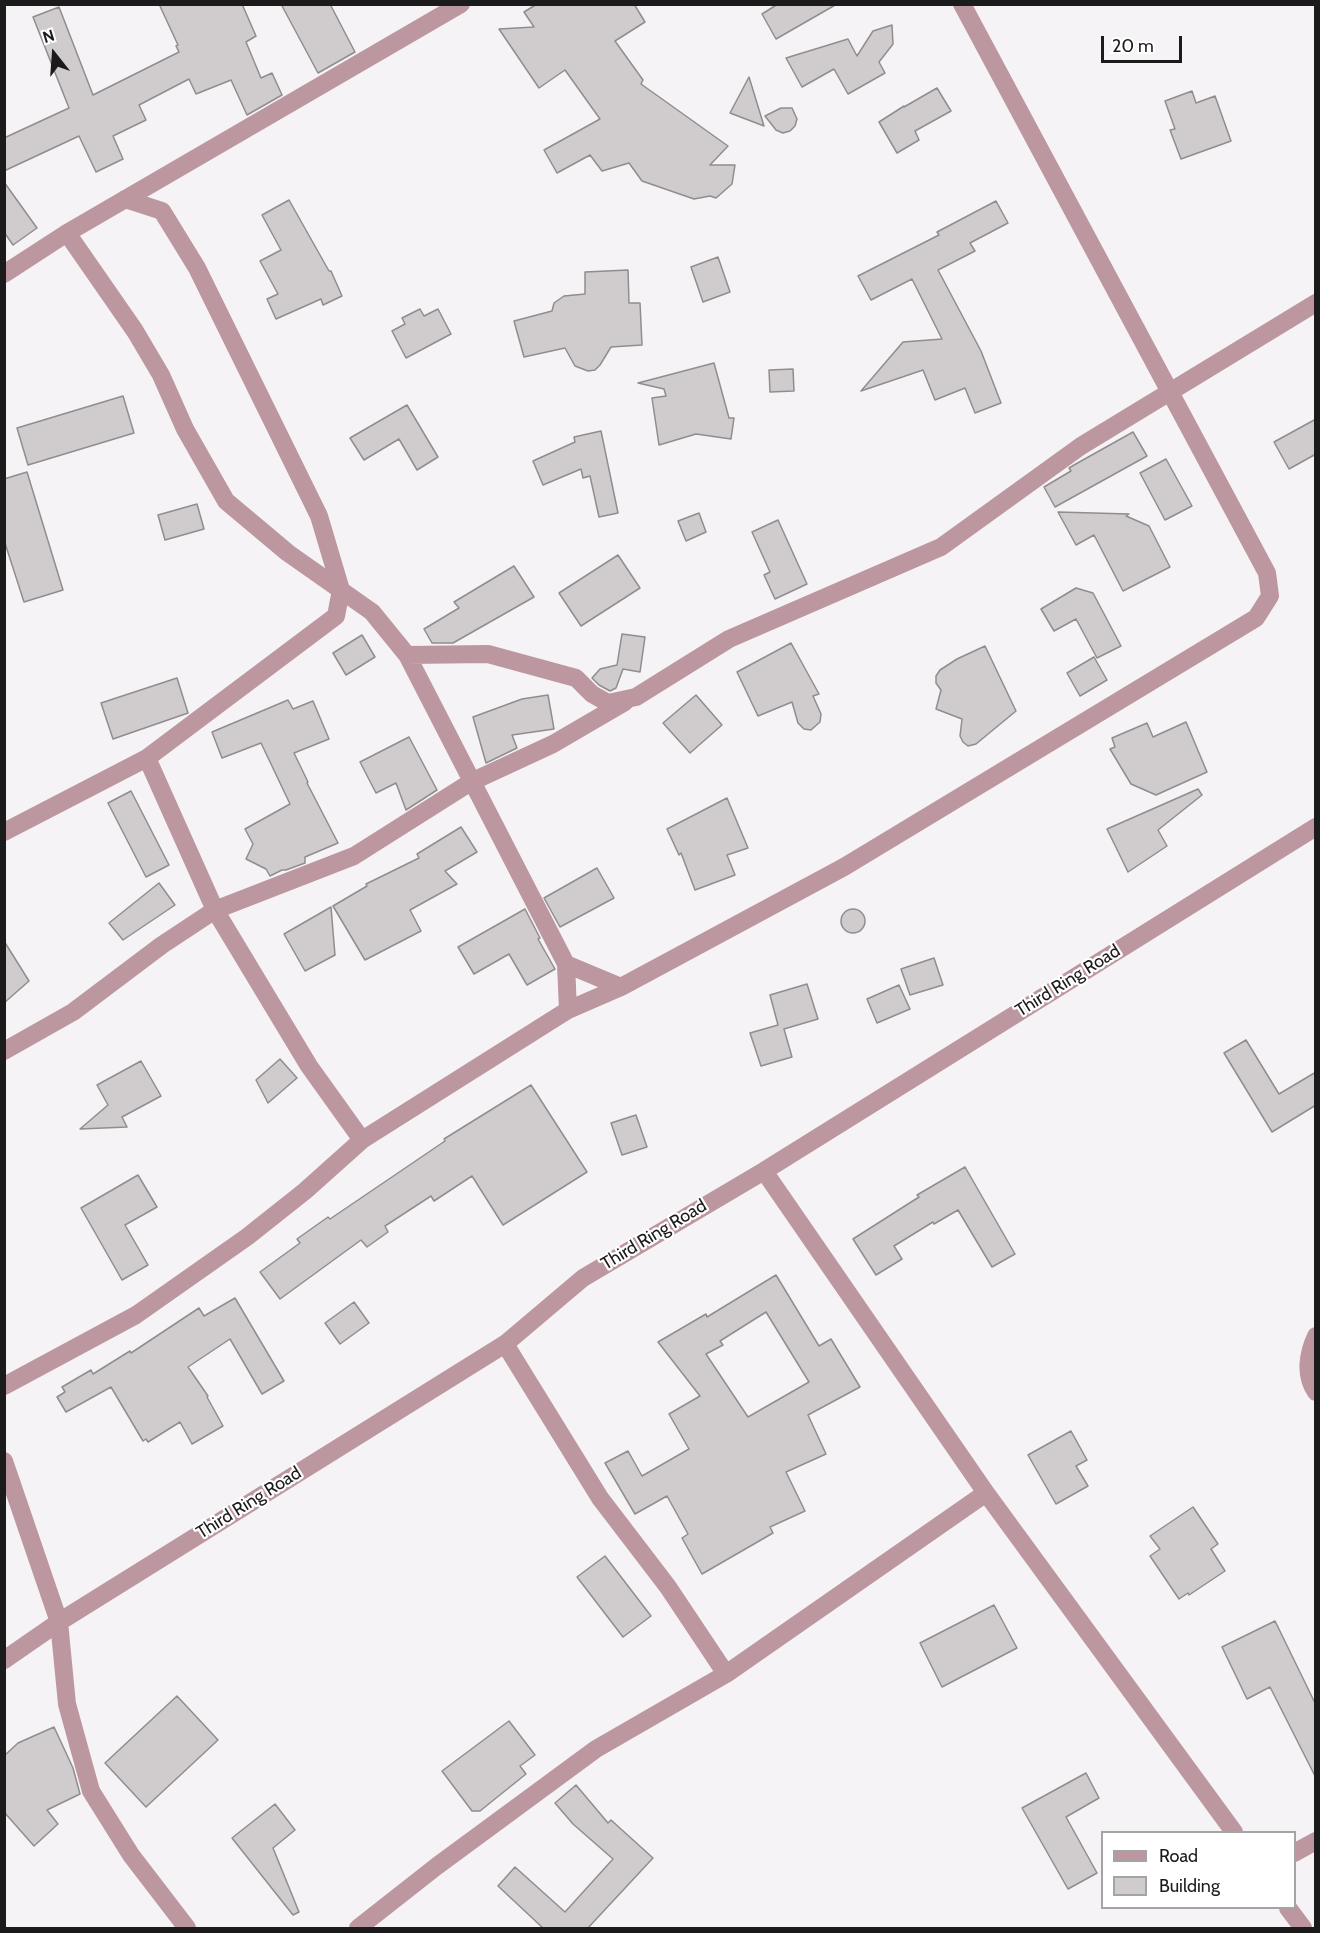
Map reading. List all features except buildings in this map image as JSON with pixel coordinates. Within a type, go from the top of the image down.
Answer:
[{"type":"street","points":[[4,274],[67,233],[461,4]]},
{"type":"street","points":[[4,1386],[154,1303],[247,1237],[305,1191],[362,1140],[568,1010],[621,987],[844,867],[1256,618],[1270,596],[1267,573],[962,4]]},
{"type":"street","points":[[4,832],[147,758],[336,616],[341,590],[319,516],[197,268],[162,211],[125,199]]},
{"type":"street","points":[[67,233],[135,332],[161,375],[185,429],[226,501],[288,553],[372,612],[407,655],[566,964],[568,1010]]},
{"type":"street","points":[[4,1051],[73,1012],[162,945],[215,910],[354,856],[471,782],[553,744],[729,639],[941,547],[1081,446],[1316,303]]},
{"type":"street","points":[[407,655],[488,654],[576,678],[592,694],[608,703],[636,696]]},
{"type":"street","points":[[147,758],[215,910],[309,1066],[362,1140]]},
{"type":"street","name":"Third Ring Road","points":[[4,1660],[59,1622],[505,1344],[583,1278],[764,1171],[1316,827]]},
{"type":"street","points":[[566,964],[621,987]]},
{"type":"street","points":[[764,1171],[986,1492],[1233,1831]]},
{"type":"street","points":[[1316,1336],[1307,1358],[1311,1386],[1316,1392]]},
{"type":"street","points":[[505,1344],[600,1498],[668,1587],[726,1674]]},
{"type":"street","points":[[4,1461],[59,1622],[67,1704],[91,1791],[131,1855],[187,1929]]},
{"type":"street","points":[[358,1929],[437,1866],[596,1749],[726,1674],[986,1492]]},
{"type":"street","points":[[1296,1851],[1316,1841]]},
{"type":"street","points":[[1289,1909],[1303,1929]]}]
